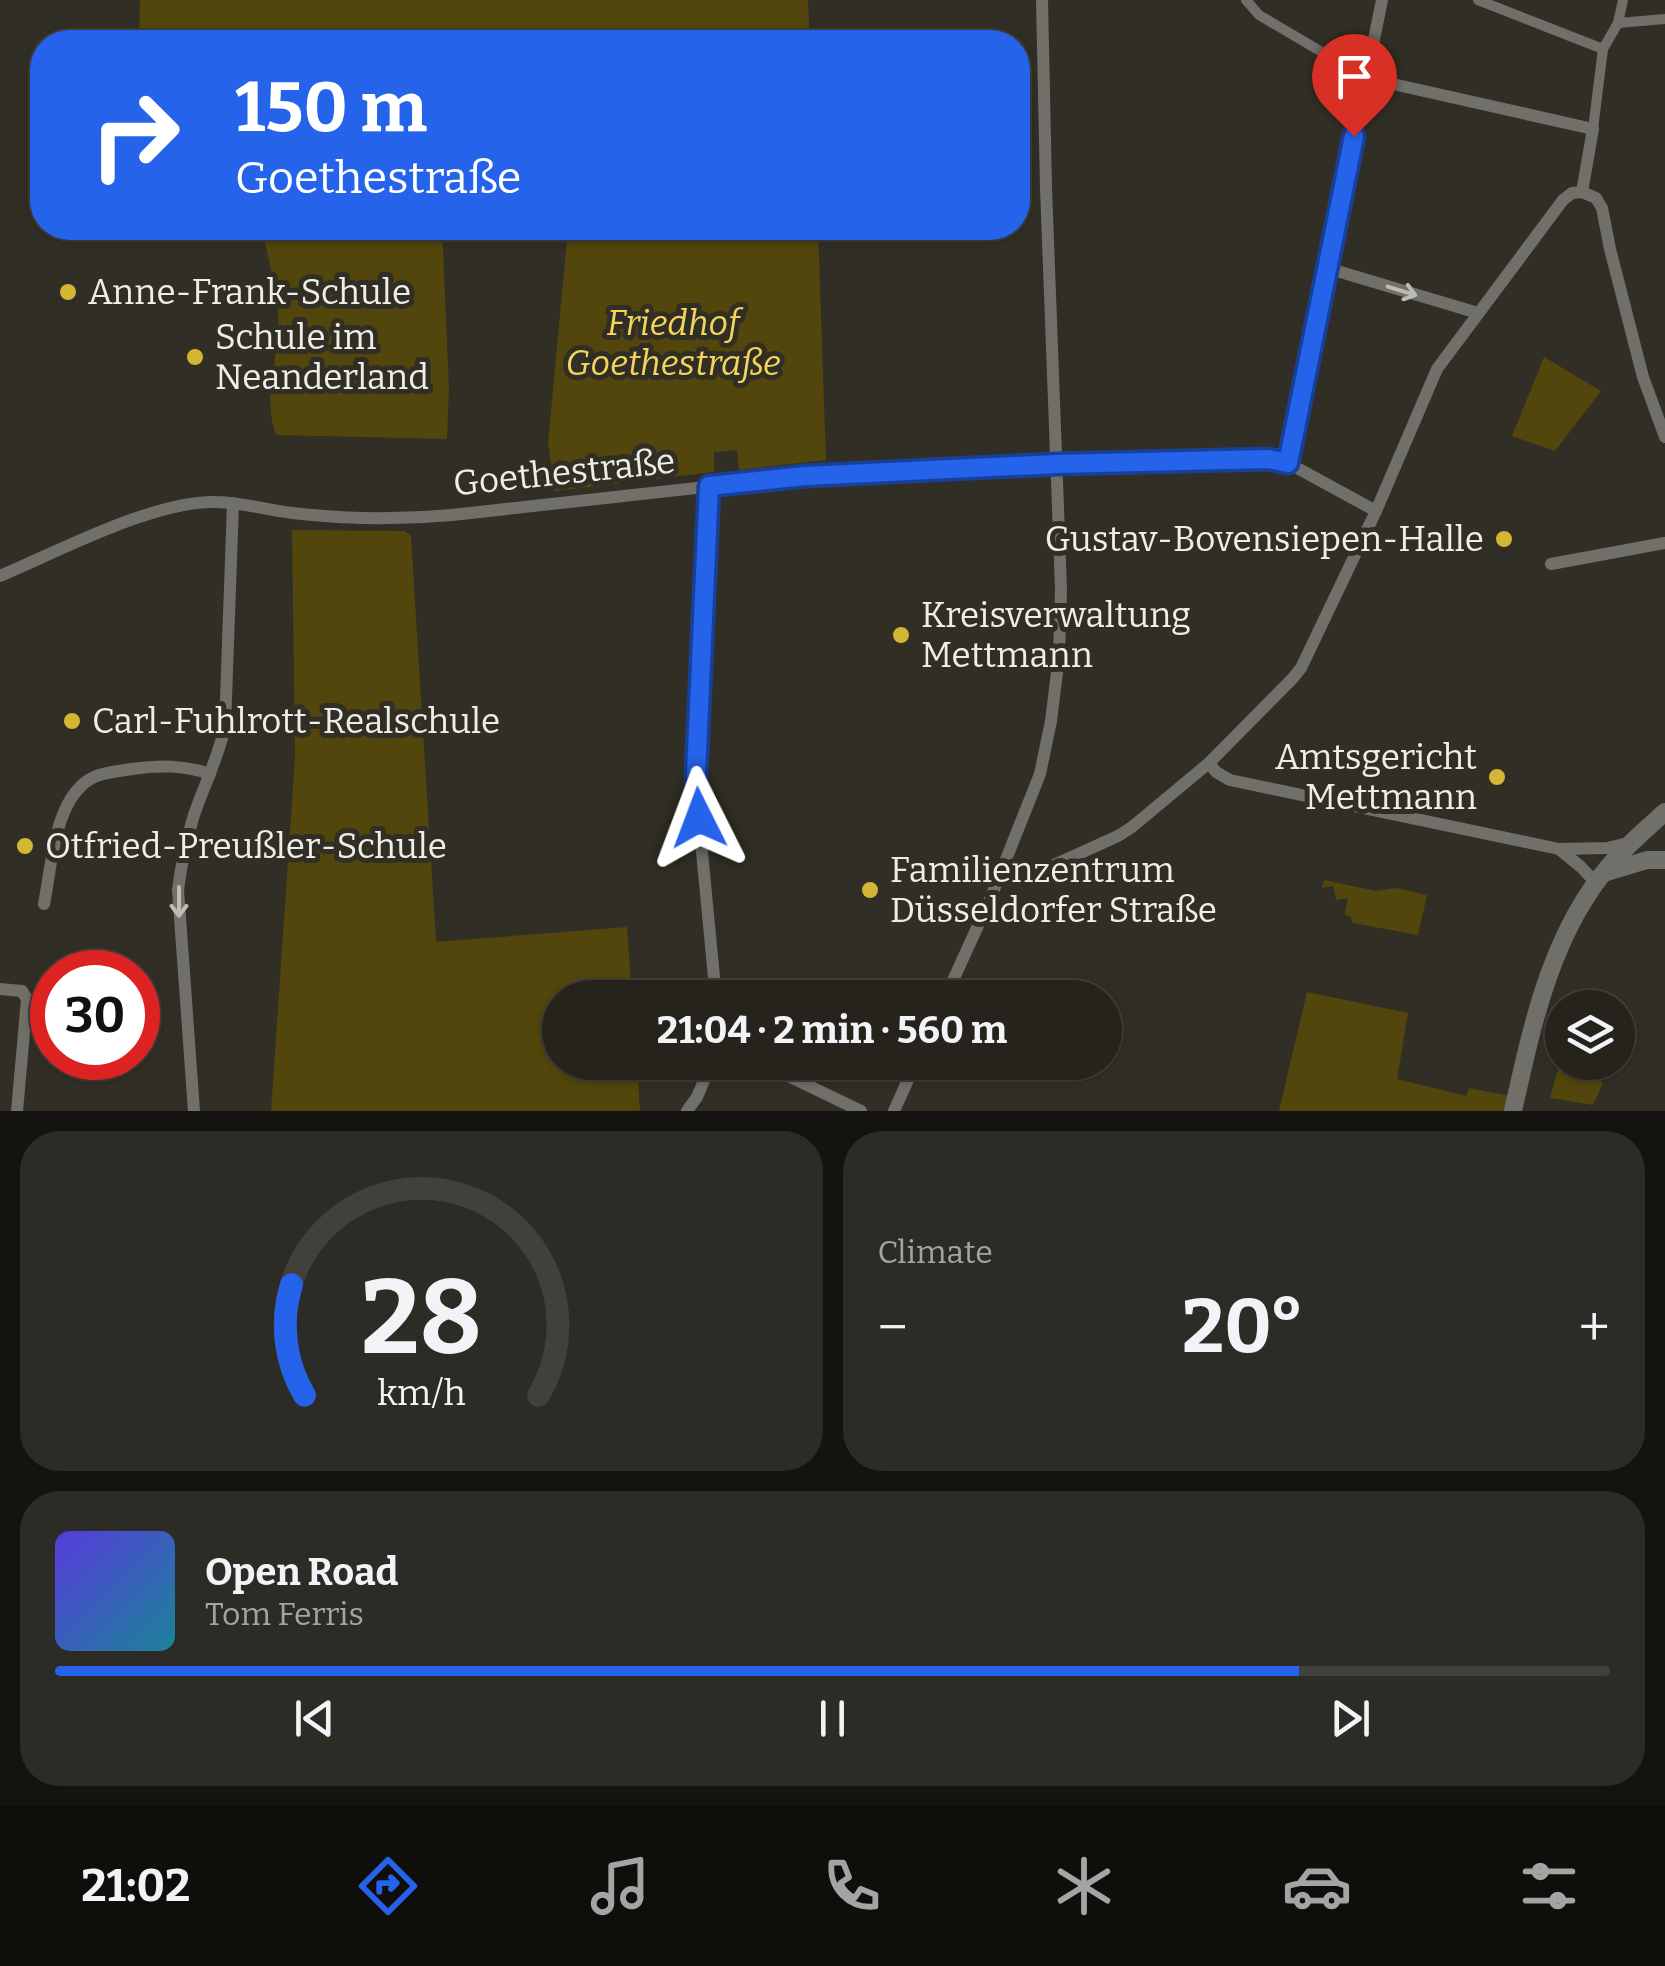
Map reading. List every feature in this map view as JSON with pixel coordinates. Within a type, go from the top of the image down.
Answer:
[{"type":"street","points":[[953,980],[1040,774],[1052,721],[1059,656],[1061,589],[1042,0]]},
{"type":"street","points":[[1246,0],[1259,14],[1366,78],[1592,128]]},
{"type":"street","points":[[1288,463],[1382,0]]},
{"type":"street","points":[[1478,0],[1603,49]]},
{"type":"street","points":[[1582,192],[1603,49],[1618,22],[1623,0]]},
{"type":"street","points":[[1618,22],[1665,19]]},
{"type":"street","points":[[1003,867],[1016,871],[1043,870],[1132,827],[1209,764],[1300,668],[1376,511],[1432,378],[1572,193],[1582,192],[1596,198],[1602,208],[1642,377],[1665,437]]},
{"type":"street","points":[[1327,268],[1478,314]]},
{"type":"street","name":"Goethestraße","points":[[0,576],[120,525],[194,503],[215,502],[293,513],[400,518],[805,476],[1268,459],[1288,463],[1376,511]]},
{"type":"street","points":[[709,486],[696,774],[714,980]]},
{"type":"street","points":[[194,1111],[178,890],[187,840],[225,726],[233,504]]},
{"type":"street","points":[[1551,564],[1665,544]]},
{"type":"street","points":[[1209,764],[1230,780],[1559,849],[1606,848],[1632,842]]},
{"type":"street","points":[[44,904],[61,818],[83,784],[102,774],[154,766],[210,774]]},
{"type":"street","points":[[1513,1111],[1546,982],[1570,928],[1600,878],[1665,812]]},
{"type":"street","points":[[1559,849],[1600,878]]},
{"type":"street","points":[[1600,878],[1647,860],[1665,860]]},
{"type":"street","points":[[0,989],[22,991],[27,999],[17,1111]]},
{"type":"street","points":[[687,1111],[704,1080]]},
{"type":"street","points":[[796,1080],[861,1111]]},
{"type":"street","points":[[894,1111],[908,1080]]},
{"type":"green space","points":[[140,0],[808,0],[809,30],[139,30]]},
{"type":"green space","points":[[265,240],[443,240],[449,388],[447,439],[276,435],[270,405],[278,327]]},
{"type":"green space","name":"Friedhof Goethestraße","points":[[567,240],[818,240],[826,460],[739,470],[737,450],[714,452],[714,472],[555,491],[548,443]]},
{"type":"green space","points":[[1544,357],[1601,391],[1555,451],[1512,436]]},
{"type":"green space","points":[[292,530],[404,531],[411,536],[436,942],[627,927],[631,980],[542,980],[542,1080],[638,1080],[640,1111],[271,1111],[295,758]]},
{"type":"green space","points":[[1324,880],[1376,891],[1396,888],[1427,895],[1418,935],[1353,923],[1345,915],[1348,898],[1336,900],[1333,886],[1322,888]]},
{"type":"green space","points":[[1307,992],[1408,1013],[1397,1079],[1466,1096],[1469,1088],[1510,1096],[1506,1111],[1279,1111]]},
{"type":"green space","points":[[1555,1080],[1603,1083],[1593,1105],[1550,1098]]},
{"type":"place","name":"Anne-Frank-Schule","points":[[68,292]]},
{"type":"place","name":"Schule im Neanderland","points":[[195,357]]},
{"type":"place","name":"Gustav-Bovensiepen-Halle","points":[[1504,539]]},
{"type":"place","name":"Kreisverwaltung Mettmann","points":[[901,635]]},
{"type":"place","name":"Carl-Fuhlrott-Realschule","points":[[72,721]]},
{"type":"place","name":"Amtsgericht Mettmann","points":[[1497,777]]},
{"type":"place","name":"Otfried-Preußler-Schule","points":[[25,846]]},
{"type":"place","name":"Familienzentrum Düsseldorfer Straße","points":[[870,890]]},
{"type":"route","points":[[699,818],[696,774],[709,486],[805,476],[1056,464],[1268,459],[1288,463],[1354,136]]}]
